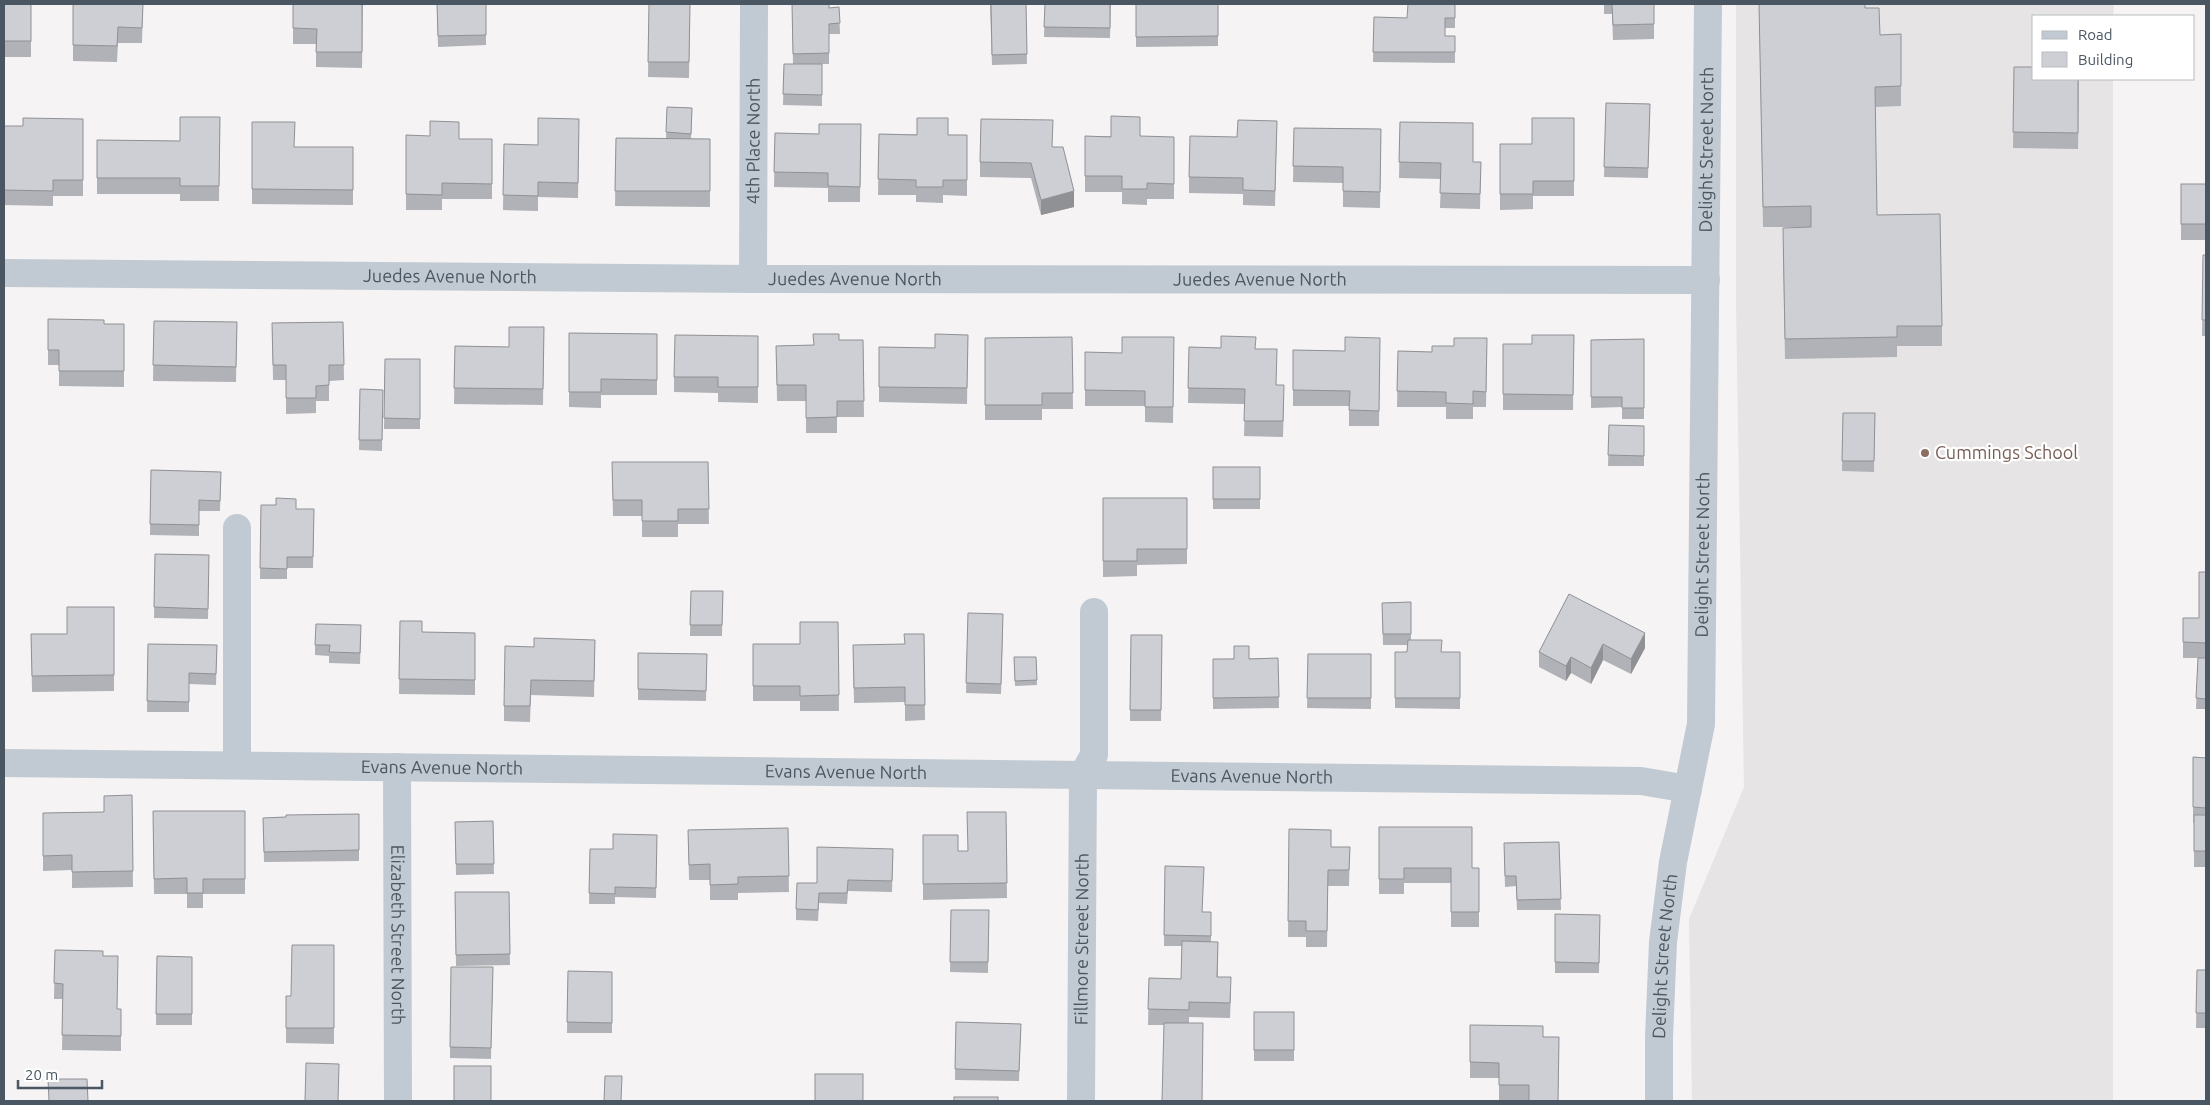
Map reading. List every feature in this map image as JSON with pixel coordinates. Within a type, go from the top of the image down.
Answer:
[{"type":"street","name":"4th Place North","points":[[753,279],[754,4]]},
{"type":"street","name":"Delight Street North","points":[[1659,1101],[1659,1037],[1663,942],[1673,862],[1701,724],[1708,4]]},
{"type":"street","name":"Juedes Avenue North","points":[[4,273],[753,279],[1706,280]]},
{"type":"street","points":[[237,528],[237,765]]},
{"type":"street","points":[[1083,775],[1094,755],[1094,612]]},
{"type":"street","name":"Evans Avenue North","points":[[4,763],[1641,781],[1688,789]]},
{"type":"street","name":"Elizabeth Street North","points":[[397,766],[398,1101]]},
{"type":"street","name":"Fillmore Street North","points":[[1081,1101],[1083,775]]},
{"type":"shaded area","name":"Cummings School","points":[[1736,4],[2114,4],[2113,15],[2032,15],[2032,80],[2113,80],[2113,1101],[1692,1101],[1689,919],[1744,787],[1736,305]]},
{"type":"building","points":[[4,4],[31,4],[31,41],[4,41]]},
{"type":"building","points":[[73,4],[143,4],[142,28],[118,27],[117,46],[73,45]]},
{"type":"building","points":[[293,4],[362,4],[362,52],[316,52],[317,29],[293,28]]},
{"type":"building","points":[[437,4],[486,4],[486,35],[438,36]]},
{"type":"building","points":[[649,4],[690,4],[689,62],[648,62]]},
{"type":"building","points":[[792,4],[829,4],[829,8],[839,7],[840,23],[829,24],[829,53],[793,54]]},
{"type":"building","points":[[991,4],[1026,4],[1027,54],[992,55]]},
{"type":"building","points":[[1045,4],[1110,4],[1110,28],[1044,27]]},
{"type":"building","points":[[1136,4],[1218,4],[1218,36],[1136,37]]},
{"type":"building","points":[[1408,4],[1455,4],[1455,18],[1445,18],[1445,36],[1455,36],[1455,52],[1373,52],[1374,17],[1407,18]]},
{"type":"building","points":[[1612,4],[1654,4],[1654,24],[1613,25]]},
{"type":"building","points":[[1759,4],[1865,4],[1865,8],[1879,8],[1880,35],[1901,34],[1901,86],[1875,87],[1877,215],[1940,214],[1942,326],[1897,326],[1897,337],[1785,339],[1783,228],[1811,227],[1811,206],[1763,207]]},
{"type":"building","points":[[784,64],[822,64],[822,95],[783,94]]},
{"type":"building","points":[[2014,67],[2032,67],[2032,80],[2078,80],[2078,133],[2013,132]]},
{"type":"building","points":[[1606,103],[1650,104],[1648,168],[1604,167]]},
{"type":"building","points":[[667,107],[692,108],[691,134],[666,132]]},
{"type":"building","points":[[1111,116],[1140,117],[1140,136],[1174,137],[1174,184],[1147,183],[1147,189],[1122,189],[1122,176],[1085,176],[1085,136],[1111,137]]},
{"type":"building","points":[[180,117],[220,117],[219,186],[180,186],[180,178],[97,178],[97,140],[180,141]]},
{"type":"building","points":[[23,118],[83,119],[83,180],[53,180],[53,191],[4,190],[4,126],[23,126]]},
{"type":"building","points":[[538,118],[579,119],[578,183],[538,182],[538,196],[503,195],[504,144],[538,145]]},
{"type":"building","points":[[917,118],[948,118],[948,135],[967,135],[967,180],[943,180],[943,187],[916,187],[916,180],[878,179],[879,134],[917,135]]},
{"type":"building","points":[[1532,118],[1574,118],[1574,181],[1533,181],[1533,194],[1500,194],[1500,144],[1532,144]]},
{"type":"building","points":[[981,119],[1053,120],[1052,147],[1063,147],[1074,191],[1041,200],[1031,163],[980,162]]},
{"type":"building","points":[[1238,120],[1277,121],[1275,191],[1243,190],[1243,178],[1189,177],[1190,136],[1237,137]]},
{"type":"building","points":[[430,121],[459,122],[459,139],[492,139],[492,184],[442,183],[442,195],[406,194],[406,135],[430,136]]},
{"type":"building","points":[[252,122],[295,122],[294,147],[353,147],[353,190],[252,189]]},
{"type":"building","points":[[1400,122],[1473,123],[1473,162],[1481,162],[1480,194],[1440,193],[1441,163],[1399,162]]},
{"type":"building","points":[[819,124],[861,124],[860,187],[828,186],[828,173],[774,172],[775,133],[819,134]]},
{"type":"building","points":[[1294,128],[1381,129],[1380,192],[1343,191],[1343,167],[1293,166]]},
{"type":"building","points":[[616,138],[710,139],[710,191],[615,191]]},
{"type":"building","points":[[2181,184],[2206,184],[2206,224],[2181,224]]},
{"type":"building","points":[[2203,255],[2206,255],[2206,320],[2202,320]]},
{"type":"building","points":[[48,319],[104,320],[104,324],[124,324],[124,371],[59,371],[59,350],[48,350]]},
{"type":"building","points":[[154,321],[237,322],[236,367],[153,365]]},
{"type":"building","points":[[343,322],[344,365],[329,365],[329,385],[316,386],[316,398],[286,398],[286,365],[273,365],[272,323]]},
{"type":"building","points":[[509,327],[544,327],[543,389],[454,388],[455,346],[509,347]]},
{"type":"building","points":[[569,333],[657,334],[657,380],[601,379],[601,392],[569,392]]},
{"type":"building","points":[[813,334],[839,334],[839,340],[863,340],[864,401],[837,401],[837,417],[806,418],[806,385],[777,385],[776,346],[814,345]]},
{"type":"building","points":[[935,334],[968,335],[967,388],[879,387],[879,347],[935,348]]},
{"type":"building","points":[[675,335],[758,336],[758,387],[718,387],[718,377],[674,377]]},
{"type":"building","points":[[1532,335],[1574,335],[1573,395],[1503,394],[1503,344],[1532,344]]},
{"type":"building","points":[[1221,336],[1256,337],[1255,349],[1277,349],[1276,385],[1284,385],[1283,421],[1244,421],[1245,389],[1188,388],[1189,347],[1221,348]]},
{"type":"building","points":[[1072,337],[1073,393],[1042,393],[1042,405],[985,405],[985,338]]},
{"type":"building","points":[[1122,337],[1174,337],[1173,407],[1145,407],[1145,391],[1085,390],[1085,352],[1122,353]]},
{"type":"building","points":[[1345,337],[1380,338],[1379,411],[1349,410],[1350,391],[1293,390],[1293,350],[1345,351]]},
{"type":"building","points":[[1454,338],[1487,338],[1486,392],[1473,391],[1473,404],[1446,403],[1446,392],[1397,391],[1398,351],[1432,352],[1432,346],[1454,346]]},
{"type":"building","points":[[1644,339],[1644,408],[1622,408],[1622,397],[1591,397],[1591,340]]},
{"type":"building","points":[[385,359],[420,359],[420,419],[384,418]]},
{"type":"building","points":[[360,389],[383,390],[382,440],[359,440]]},
{"type":"building","points":[[1843,413],[1875,413],[1874,461],[1842,461]]},
{"type":"building","points":[[1609,425],[1644,426],[1644,456],[1608,455]]},
{"type":"building","points":[[612,462],[708,462],[709,509],[678,509],[678,521],[642,521],[642,500],[613,500]]},
{"type":"building","points":[[1213,467],[1260,467],[1260,499],[1213,499]]},
{"type":"building","points":[[151,470],[221,472],[220,501],[199,500],[199,525],[150,524]]},
{"type":"building","points":[[276,498],[296,499],[296,509],[314,509],[313,557],[287,557],[287,569],[260,568],[261,505],[276,505]]},
{"type":"building","points":[[1103,498],[1187,498],[1187,549],[1137,549],[1137,561],[1103,561]]},
{"type":"building","points":[[155,554],[209,555],[208,609],[154,607]]},
{"type":"building","points":[[2199,572],[2206,572],[2206,643],[2183,642],[2183,618],[2199,618]]},
{"type":"building","points":[[691,591],[723,591],[722,625],[690,625]]},
{"type":"building","points":[[1569,594],[1645,633],[1631,659],[1603,644],[1591,668],[1571,657],[1566,666],[1539,652]]},
{"type":"building","points":[[1411,602],[1411,634],[1383,634],[1382,603]]},
{"type":"building","points":[[67,607],[114,607],[114,675],[32,676],[31,634],[67,634]]},
{"type":"building","points":[[968,613],[1003,614],[1001,684],[966,683]]},
{"type":"building","points":[[400,621],[422,621],[422,632],[475,633],[475,680],[399,679]]},
{"type":"building","points":[[800,622],[838,622],[839,695],[800,696],[800,686],[753,686],[753,644],[800,644]]},
{"type":"building","points":[[316,624],[361,625],[360,653],[329,652],[330,645],[315,645]]},
{"type":"building","points":[[904,634],[924,634],[925,705],[905,705],[905,687],[854,688],[853,645],[905,644]]},
{"type":"building","points":[[1131,635],[1162,635],[1161,710],[1130,710]]},
{"type":"building","points":[[534,638],[595,640],[594,681],[531,680],[530,706],[504,706],[505,646],[534,647]]},
{"type":"building","points":[[1408,640],[1442,640],[1441,652],[1460,652],[1460,698],[1395,698],[1395,652],[1407,652]]},
{"type":"building","points":[[148,644],[217,645],[216,674],[189,673],[189,702],[147,701]]},
{"type":"building","points":[[1234,646],[1249,646],[1249,659],[1278,658],[1279,697],[1213,698],[1213,659],[1234,659]]},
{"type":"building","points":[[638,653],[707,654],[706,691],[638,689]]},
{"type":"building","points":[[1308,654],[1371,654],[1371,698],[1307,698]]},
{"type":"building","points":[[1014,657],[1036,657],[1037,680],[1015,681]]},
{"type":"building","points":[[2198,658],[2206,658],[2206,699],[2196,698]]},
{"type":"building","points":[[2193,757],[2206,758],[2206,808],[2193,807]]},
{"type":"building","points":[[132,795],[133,871],[72,872],[72,855],[43,856],[43,813],[104,812],[104,796]]},
{"type":"building","points":[[153,811],[245,811],[245,879],[203,879],[203,893],[187,893],[187,878],[154,879]]},
{"type":"building","points":[[967,812],[1006,812],[1007,883],[923,884],[923,835],[958,835],[958,851],[968,851]]},
{"type":"building","points":[[359,814],[359,850],[264,852],[263,818],[286,817],[286,815]]},
{"type":"building","points":[[2194,815],[2206,815],[2206,851],[2194,851]]},
{"type":"building","points":[[493,821],[494,864],[456,864],[455,822]]},
{"type":"building","points":[[1379,827],[1472,827],[1472,868],[1479,868],[1479,912],[1451,912],[1451,868],[1404,868],[1404,879],[1379,879]]},
{"type":"building","points":[[788,828],[789,876],[738,877],[738,884],[710,885],[710,864],[689,865],[688,830]]},
{"type":"building","points":[[1289,829],[1331,830],[1331,847],[1350,847],[1349,870],[1328,870],[1327,931],[1306,931],[1306,921],[1288,921]]},
{"type":"building","points":[[613,834],[657,835],[656,888],[615,887],[615,894],[589,893],[590,849],[613,849]]},
{"type":"building","points":[[1559,842],[1561,899],[1517,900],[1516,876],[1505,876],[1504,843]]},
{"type":"building","points":[[817,847],[893,849],[892,881],[848,880],[847,893],[819,893],[818,910],[796,909],[797,883],[817,883]]},
{"type":"building","points":[[1165,866],[1204,867],[1202,912],[1211,912],[1211,936],[1164,935]]},
{"type":"building","points":[[455,892],[509,892],[510,954],[456,955]]},
{"type":"building","points":[[951,910],[989,910],[988,962],[950,962]]},
{"type":"building","points":[[1555,914],[1600,915],[1599,963],[1555,962]]},
{"type":"building","points":[[1182,941],[1218,942],[1217,977],[1231,977],[1230,1003],[1189,1002],[1189,1010],[1148,1009],[1149,978],[1181,979]]},
{"type":"building","points":[[292,945],[334,945],[334,1028],[286,1028],[286,996],[291,996]]},
{"type":"building","points":[[55,950],[103,951],[103,956],[118,956],[117,1009],[121,1009],[121,1036],[62,1035],[63,984],[54,983]]},
{"type":"building","points":[[157,956],[192,957],[192,1014],[156,1014]]},
{"type":"building","points":[[451,967],[493,967],[491,1048],[450,1047]]},
{"type":"building","points":[[2197,970],[2206,970],[2206,1013],[2196,1013]]},
{"type":"building","points":[[568,971],[612,972],[612,1023],[567,1022]]},
{"type":"building","points":[[1254,1012],[1294,1012],[1294,1050],[1254,1050]]},
{"type":"building","points":[[956,1022],[1021,1024],[1019,1071],[955,1069]]},
{"type":"building","points":[[1164,1023],[1203,1023],[1202,1101],[1162,1101]]},
{"type":"building","points":[[1470,1025],[1543,1026],[1543,1037],[1559,1037],[1558,1101],[1529,1101],[1529,1085],[1499,1085],[1499,1063],[1470,1062]]},
{"type":"building","points":[[306,1063],[339,1064],[338,1101],[305,1101]]},
{"type":"building","points":[[454,1066],[491,1066],[491,1101],[454,1101]]},
{"type":"building","points":[[815,1074],[863,1074],[863,1101],[815,1101]]},
{"type":"building","points":[[605,1076],[622,1076],[621,1101],[604,1101]]},
{"type":"building","points":[[48,1079],[87,1079],[88,1101],[49,1101]]},
{"type":"building","points":[[954,1097],[998,1097],[998,1101],[954,1101]]},
{"type":"place","name":"Cummings School","points":[[1925,453]]}]
